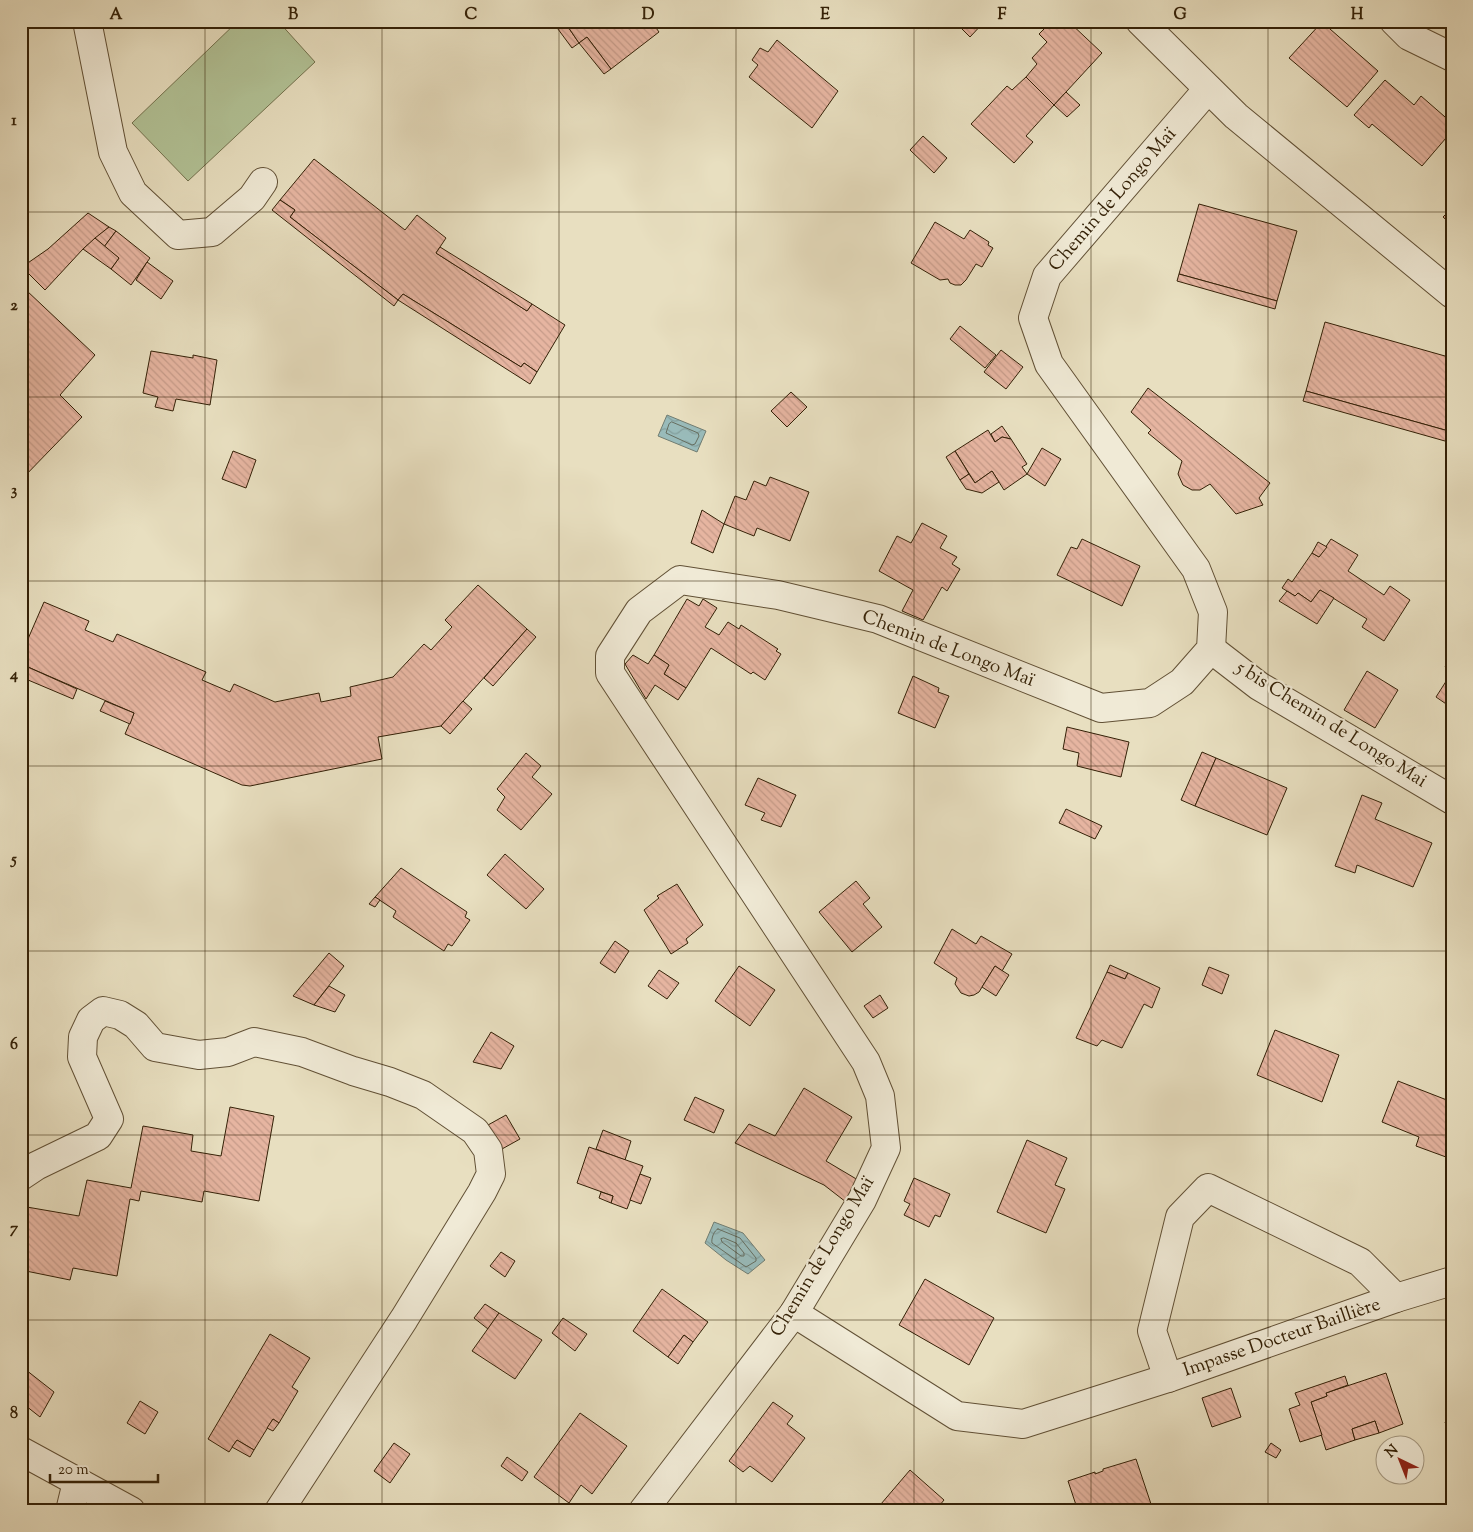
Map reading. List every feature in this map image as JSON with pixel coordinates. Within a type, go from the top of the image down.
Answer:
[{"type":"street","points":[[87,21],[113,152],[133,193],[178,236],[212,232],[252,198],[263,182]]},
{"type":"street","points":[[1140,21],[1236,116],[1452,294]]},
{"type":"street","points":[[1394,21],[1410,36],[1452,57]]},
{"type":"street","name":"Chemin de Longo Maï","points":[[643,1511],[794,1313],[862,1200],[886,1148],[880,1096],[866,1062],[610,673],[610,656],[639,611],[680,580],[778,595],[878,619],[1102,708],[1150,703],[1182,682],[1211,648],[1213,612],[1196,569],[1050,364],[1033,318],[1047,276],[1208,89]]},
{"type":"street","name":"5 bis Chemin de Longo Mai","points":[[1211,648],[1259,686],[1452,800]]},
{"type":"street","points":[[21,1176],[36,1166],[98,1136],[108,1119],[82,1057],[83,1037],[91,1020],[103,1011],[120,1015],[136,1025],[155,1047],[198,1055],[228,1052],[254,1042],[302,1052],[353,1071],[390,1082],[423,1096],[475,1131],[488,1150],[491,1174],[482,1192],[404,1319],[279,1511]]},
{"type":"street","name":"Impasse Docteur Baillière","points":[[1168,1378],[1152,1331],[1180,1217],[1208,1188],[1360,1262],[1396,1298]]},
{"type":"street","name":"Impasse Docteur Baillière","points":[[794,1313],[957,1416],[1023,1424],[1168,1378],[1396,1298],[1452,1281]]},
{"type":"street","points":[[21,1451],[131,1511]]},
{"type":"street","points":[[70,1511],[78,1482]]},
{"type":"green space","points":[[238,21],[278,21],[315,62],[188,181],[132,123]]},
{"type":"water","points":[[667,415],[706,431],[697,452],[658,436]]},
{"type":"water","points":[[714,1222],[743,1233],[765,1260],[748,1274],[726,1260],[705,1243]]},
{"type":"building","points":[[552,21],[564,21],[579,43],[572,48]]},
{"type":"building","points":[[564,21],[651,21],[659,32],[611,69],[587,37],[579,43]]},
{"type":"building","points":[[920,21],[937,21],[929,29]]},
{"type":"building","points":[[958,21],[985,21],[970,37],[957,24]]},
{"type":"building","points":[[1052,21],[1068,21],[1102,53],[1054,105],[1026,77],[1037,64],[1032,58],[1047,42],[1039,34]]},
{"type":"building","points":[[1322,22],[1378,71],[1347,107],[1289,58]]},
{"type":"building","points":[[587,37],[611,69],[604,74],[579,43]]},
{"type":"building","points":[[777,40],[838,91],[812,128],[749,77],[758,65],[752,60],[760,48],[768,52]]},
{"type":"building","points":[[1026,77],[1054,105],[1026,136],[1033,142],[1014,163],[971,124],[1007,86],[1012,90]]},
{"type":"building","points":[[1385,80],[1414,105],[1421,96],[1452,123],[1452,131],[1422,166],[1372,124],[1369,128],[1354,115]]},
{"type":"building","points":[[1066,92],[1080,105],[1067,117],[1054,105]]},
{"type":"building","points":[[923,136],[947,158],[934,173],[910,150]]},
{"type":"building","points":[[314,159],[405,230],[417,215],[446,238],[436,253],[527,311],[532,304],[565,325],[537,372],[524,363],[521,367],[403,294],[398,300],[290,217],[295,210],[280,200]]},
{"type":"building","points":[[280,200],[295,210],[290,217],[398,300],[394,306],[272,210]]},
{"type":"building","points":[[1199,204],[1297,231],[1277,301],[1179,274]]},
{"type":"building","points":[[1452,208],[1452,225],[1443,217]]},
{"type":"building","points":[[88,213],[109,227],[83,249],[45,290],[22,267],[48,249]]},
{"type":"building","points":[[935,222],[964,239],[970,230],[989,242],[988,245],[993,248],[982,267],[976,264],[961,285],[950,283],[948,279],[940,280],[911,263]]},
{"type":"building","points":[[109,227],[116,231],[104,247],[95,238]]},
{"type":"building","points":[[116,231],[150,258],[131,285],[111,269],[119,258],[104,247]]},
{"type":"building","points":[[95,238],[119,258],[111,269],[83,249]]},
{"type":"building","points":[[440,247],[532,304],[527,311],[436,253]]},
{"type":"building","points":[[147,262],[173,281],[161,299],[136,280]]},
{"type":"building","points":[[1179,274],[1277,301],[1275,309],[1177,281]]},
{"type":"building","points":[[26,290],[95,355],[60,395],[82,417],[21,480],[21,296]]},
{"type":"building","points":[[403,294],[521,367],[524,363],[537,372],[530,384],[398,300]]},
{"type":"building","points":[[1325,322],[1452,358],[1452,432],[1306,391]]},
{"type":"building","points":[[960,326],[996,355],[985,368],[950,339]]},
{"type":"building","points":[[1001,350],[1023,367],[1006,389],[984,372]]},
{"type":"building","points":[[151,351],[193,358],[193,355],[217,360],[210,405],[176,399],[173,411],[155,407],[158,397],[143,393]]},
{"type":"building","points":[[1148,388],[1270,483],[1259,498],[1263,505],[1236,514],[1210,484],[1200,490],[1192,490],[1183,485],[1178,474],[1182,461],[1148,433],[1151,430],[1131,412]]},
{"type":"building","points":[[1306,391],[1452,432],[1452,443],[1303,401]]},
{"type":"building","points":[[791,392],[807,407],[787,427],[771,411]]},
{"type":"building","points":[[1002,426],[1011,439],[1002,437],[995,442],[991,434]]},
{"type":"building","points":[[988,430],[995,442],[1002,437],[1011,439],[1027,464],[1022,467],[1027,474],[1004,490],[992,471],[975,483],[955,451]]},
{"type":"building","points":[[1042,448],[1061,459],[1045,486],[1027,474]]},
{"type":"building","points":[[233,451],[256,460],[246,488],[222,479]]},
{"type":"building","points":[[955,451],[969,474],[960,480],[946,457]]},
{"type":"building","points":[[992,471],[999,482],[982,493],[966,489],[960,480],[969,474],[975,483]]},
{"type":"building","points":[[770,477],[809,492],[790,541],[757,528],[754,536],[724,524],[735,496],[746,500],[754,481],[766,486]]},
{"type":"building","points":[[702,510],[724,524],[713,553],[691,543]]},
{"type":"building","points":[[922,523],[947,536],[940,548],[957,557],[952,564],[960,569],[947,591],[942,587],[923,620],[902,611],[913,590],[879,571],[897,536],[911,543]]},
{"type":"building","points":[[1082,539],[1140,566],[1122,606],[1057,575],[1071,547],[1077,549]]},
{"type":"building","points":[[1331,539],[1358,555],[1348,571],[1384,595],[1390,586],[1410,600],[1384,641],[1362,627],[1367,619],[1320,590],[1311,602],[1298,593],[1295,596],[1282,588],[1288,579],[1292,582],[1312,553],[1319,557]]},
{"type":"building","points":[[1318,542],[1327,547],[1319,557],[1312,553]]},
{"type":"building","points":[[478,585],[527,629],[441,726],[378,737],[382,759],[250,786],[242,785],[125,734],[134,713],[21,664],[21,655],[44,602],[89,621],[85,630],[113,642],[117,634],[206,672],[202,680],[230,692],[234,684],[275,702],[319,693],[321,702],[351,696],[350,687],[393,677],[424,644],[431,650],[452,627],[445,620]]},
{"type":"building","points":[[1320,590],[1334,598],[1317,624],[1279,601],[1287,591],[1295,596],[1298,593],[1311,602]]},
{"type":"building","points":[[687,599],[699,606],[703,599],[717,608],[705,627],[719,635],[728,622],[739,629],[741,625],[778,649],[776,651],[781,654],[765,680],[753,672],[751,674],[711,648],[686,688],[664,674],[669,665],[654,655]]},
{"type":"building","points":[[527,629],[536,637],[493,686],[484,678]]},
{"type":"building","points":[[633,655],[648,664],[654,655],[669,665],[664,674],[686,688],[678,700],[655,685],[646,699],[625,664]]},
{"type":"building","points":[[1452,656],[1452,671],[1445,667]]},
{"type":"building","points":[[21,664],[77,689],[73,699],[21,677]]},
{"type":"building","points":[[1367,671],[1398,690],[1375,728],[1344,710]]},
{"type":"building","points":[[1452,672],[1452,708],[1436,697]]},
{"type":"building","points":[[913,676],[939,688],[938,692],[949,696],[935,728],[898,713]]},
{"type":"building","points":[[105,701],[134,713],[130,724],[100,711]]},
{"type":"building","points":[[463,701],[472,709],[450,734],[441,726]]},
{"type":"building","points":[[1067,727],[1129,742],[1121,777],[1077,766],[1079,753],[1063,749]]},
{"type":"building","points":[[1202,752],[1216,758],[1195,806],[1181,800]]},
{"type":"building","points":[[526,753],[541,766],[532,777],[552,794],[521,830],[497,810],[505,797],[497,789]]},
{"type":"building","points":[[1216,758],[1287,788],[1267,835],[1195,806]]},
{"type":"building","points":[[758,778],[796,795],[781,827],[761,820],[765,813],[745,805]]},
{"type":"building","points":[[1362,795],[1382,803],[1375,819],[1432,843],[1413,887],[1357,865],[1355,873],[1335,866]]},
{"type":"building","points":[[1066,809],[1102,826],[1095,839],[1059,823]]},
{"type":"building","points":[[505,854],[544,889],[526,909],[487,875]]},
{"type":"building","points":[[401,868],[467,912],[465,917],[470,920],[452,946],[448,944],[444,951],[393,917],[396,911],[375,897]]},
{"type":"building","points":[[856,881],[870,898],[863,904],[882,927],[852,952],[819,912]]},
{"type":"building","points":[[677,884],[703,925],[686,939],[688,943],[671,954],[644,910],[659,898],[657,896]]},
{"type":"building","points":[[375,897],[380,900],[375,907],[369,904]]},
{"type":"building","points":[[952,929],[976,944],[981,936],[1012,954],[1002,971],[995,966],[979,992],[974,995],[969,996],[961,993],[955,984],[957,978],[934,963]]},
{"type":"building","points":[[615,941],[629,951],[615,973],[600,963]]},
{"type":"building","points":[[329,953],[344,966],[314,1005],[293,996]]},
{"type":"building","points":[[1110,965],[1128,973],[1125,979],[1107,972]]},
{"type":"building","points":[[739,966],[775,990],[750,1026],[715,1001]]},
{"type":"building","points":[[995,966],[1009,975],[996,996],[982,987]]},
{"type":"building","points":[[1209,967],[1229,975],[1222,994],[1202,985]]},
{"type":"building","points":[[659,970],[679,983],[667,999],[648,986]]},
{"type":"building","points":[[1107,972],[1125,979],[1128,973],[1160,988],[1152,1008],[1144,1004],[1122,1048],[1102,1040],[1097,1046],[1076,1038]]},
{"type":"building","points":[[329,986],[345,995],[335,1012],[314,1005]]},
{"type":"building","points":[[880,995],[888,1008],[873,1018],[864,1006]]},
{"type":"building","points":[[1275,1030],[1339,1055],[1322,1102],[1257,1075]]},
{"type":"building","points":[[491,1032],[514,1046],[501,1069],[473,1062]]},
{"type":"building","points":[[1398,1081],[1452,1102],[1452,1144],[1446,1157],[1416,1146],[1419,1137],[1382,1122]]},
{"type":"building","points":[[804,1088],[852,1117],[826,1161],[858,1180],[846,1202],[824,1185],[735,1143],[749,1124],[775,1136]]},
{"type":"building","points":[[695,1097],[724,1110],[714,1133],[684,1120]]},
{"type":"building","points":[[230,1107],[274,1116],[259,1201],[204,1191],[202,1202],[141,1191],[139,1201],[130,1199],[117,1276],[73,1268],[70,1280],[21,1270],[21,1206],[79,1216],[87,1180],[131,1188],[143,1126],[193,1135],[191,1151],[221,1156]]},
{"type":"building","points":[[506,1115],[520,1139],[502,1149],[488,1125]]},
{"type":"building","points":[[603,1130],[631,1141],[625,1160],[596,1149]]},
{"type":"building","points":[[1027,1140],[1067,1158],[1055,1185],[1065,1189],[1046,1233],[997,1212]]},
{"type":"building","points":[[589,1147],[643,1166],[627,1209],[611,1203],[613,1196],[577,1183]]},
{"type":"building","points":[[640,1174],[651,1178],[641,1204],[630,1200]]},
{"type":"building","points":[[914,1178],[950,1194],[940,1217],[935,1215],[929,1227],[904,1215],[910,1204],[904,1201]]},
{"type":"building","points":[[601,1192],[613,1196],[611,1203],[599,1198]]},
{"type":"building","points":[[501,1252],[515,1261],[505,1277],[490,1266]]},
{"type":"building","points":[[925,1279],[994,1318],[969,1365],[899,1325]]},
{"type":"building","points":[[662,1289],[708,1322],[693,1342],[684,1335],[668,1357],[633,1331]]},
{"type":"building","points":[[485,1304],[499,1313],[488,1329],[474,1318]]},
{"type":"building","points":[[499,1313],[542,1340],[515,1379],[472,1351]]},
{"type":"building","points":[[563,1318],[587,1334],[575,1351],[552,1333]]},
{"type":"building","points":[[270,1334],[310,1358],[292,1387],[298,1391],[279,1423],[273,1419],[254,1450],[237,1440],[229,1452],[208,1439]]},
{"type":"building","points":[[684,1335],[693,1342],[678,1364],[668,1357]]},
{"type":"building","points":[[21,1366],[54,1392],[40,1417],[21,1402]]},
{"type":"building","points":[[1386,1373],[1403,1424],[1379,1433],[1375,1421],[1352,1429],[1355,1440],[1326,1450],[1311,1402],[1327,1396],[1326,1393]]},
{"type":"building","points":[[1345,1376],[1348,1385],[1326,1393],[1327,1396],[1311,1402],[1322,1435],[1300,1442],[1289,1409],[1300,1405],[1295,1393]]},
{"type":"building","points":[[1231,1388],[1241,1417],[1212,1427],[1202,1398]]},
{"type":"building","points":[[140,1401],[158,1412],[145,1434],[127,1423]]},
{"type":"building","points":[[773,1402],[793,1416],[787,1424],[805,1438],[772,1482],[750,1466],[743,1472],[729,1461]]},
{"type":"building","points":[[580,1413],[627,1446],[592,1494],[581,1485],[569,1503],[534,1477]]},
{"type":"building","points":[[273,1419],[279,1423],[273,1431],[267,1428]]},
{"type":"building","points":[[1452,1419],[1452,1440],[1445,1422]]},
{"type":"building","points":[[1375,1421],[1379,1433],[1355,1440],[1352,1429]]},
{"type":"building","points":[[237,1440],[254,1450],[250,1457],[232,1447]]},
{"type":"building","points":[[394,1443],[410,1454],[390,1483],[374,1471]]},
{"type":"building","points":[[1271,1443],[1281,1450],[1276,1458],[1265,1452]]},
{"type":"building","points":[[507,1457],[528,1472],[522,1481],[501,1466]]},
{"type":"building","points":[[1136,1459],[1153,1510],[1078,1511],[1068,1481],[1095,1472],[1095,1474],[1103,1471],[1103,1469]]},
{"type":"building","points":[[910,1470],[944,1500],[935,1511],[875,1511]]}]
